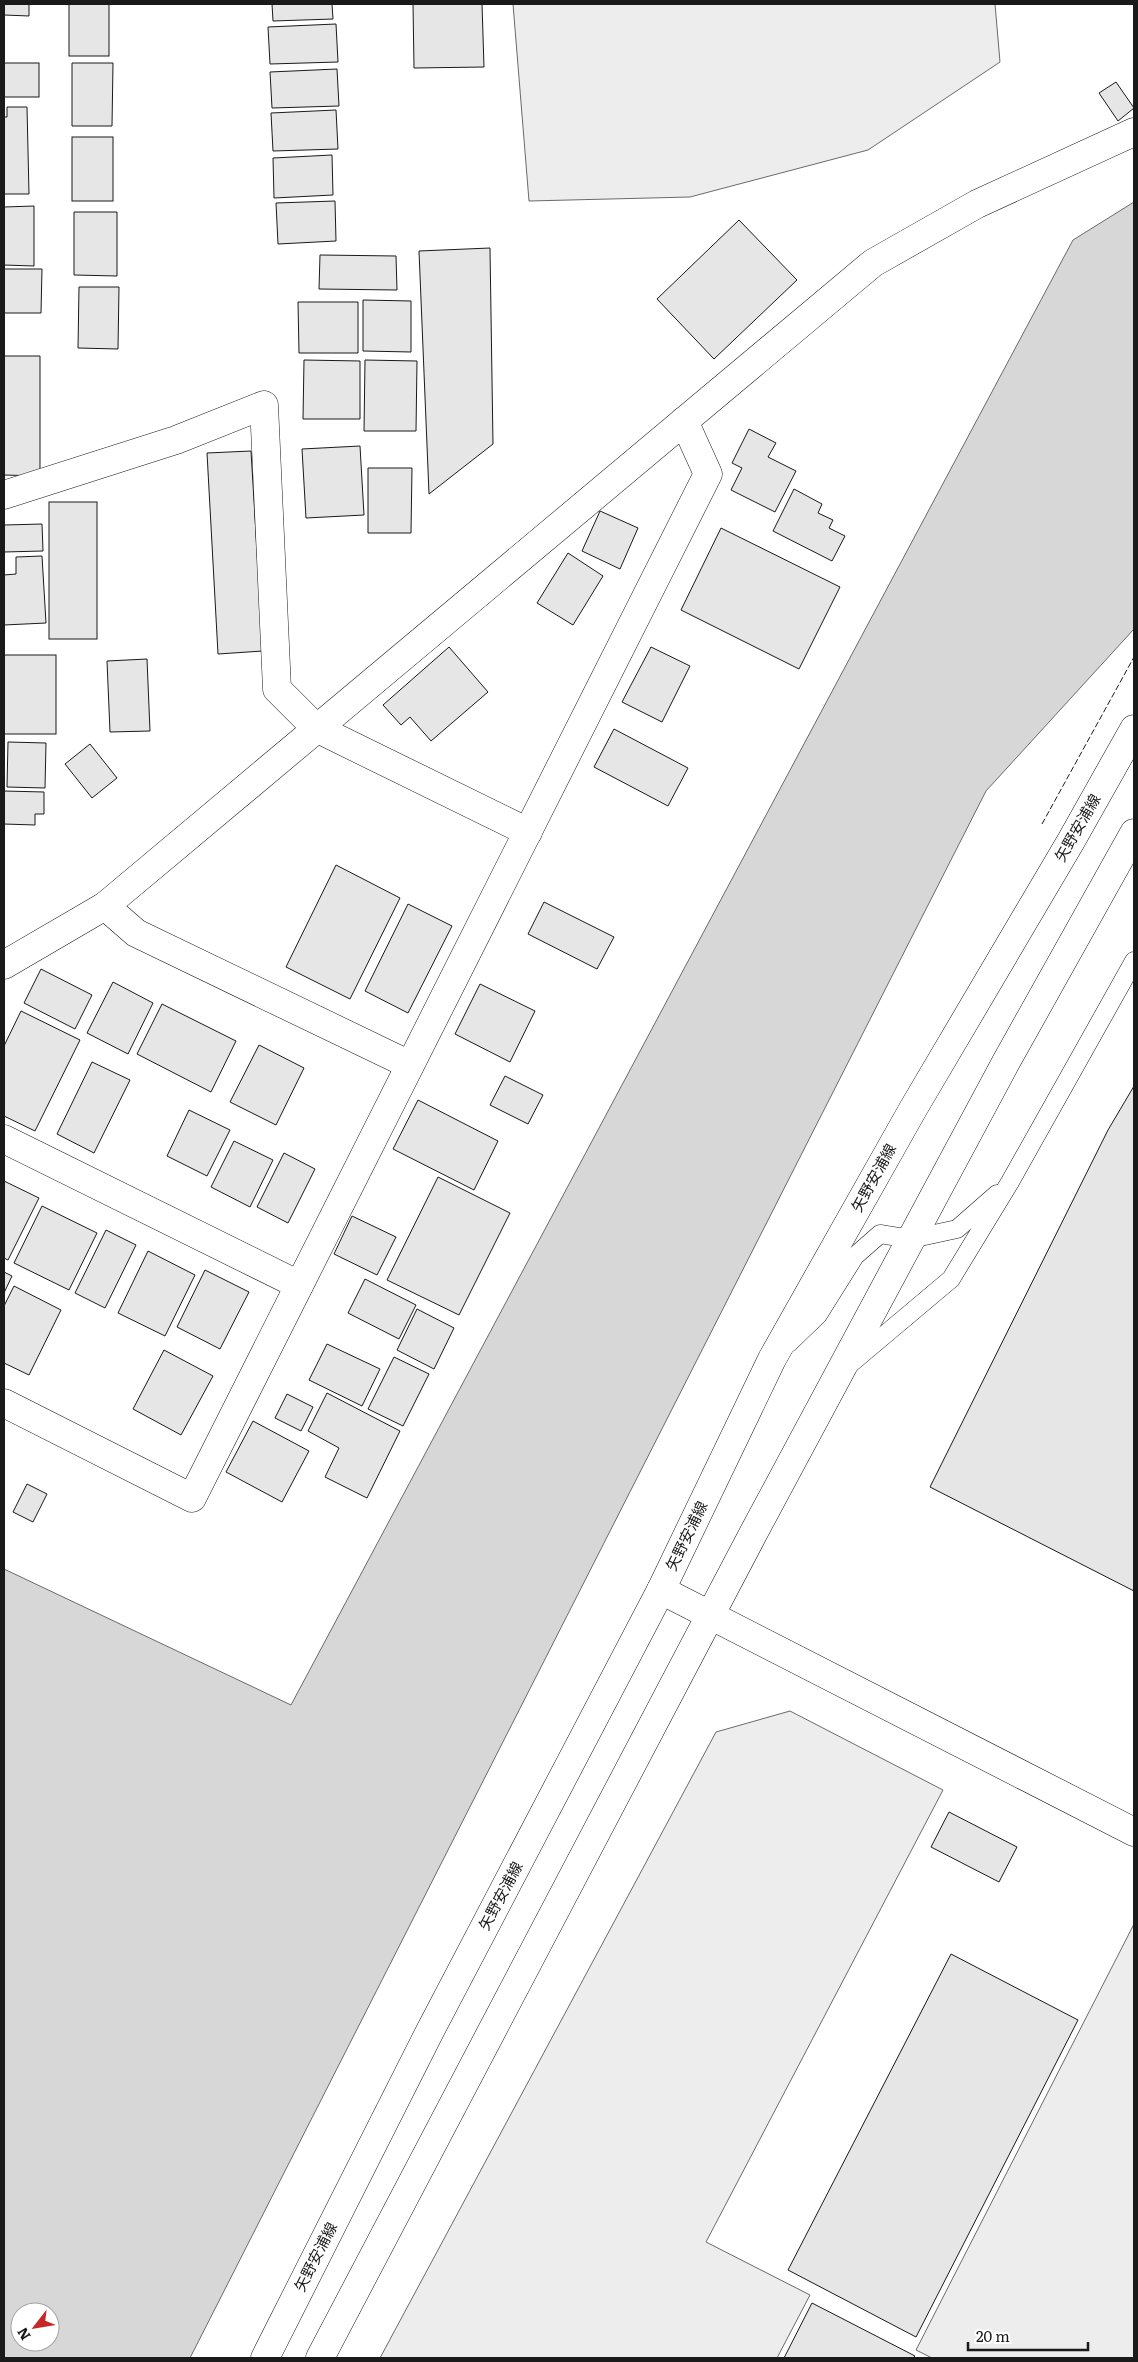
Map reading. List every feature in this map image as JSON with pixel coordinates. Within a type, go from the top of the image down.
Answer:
[{"type":"street","points":[[4,965],[105,906],[873,263],[977,204],[1134,132]]},
{"type":"street","points":[[4,495],[176,440],[264,405],[277,689],[316,728],[528,832]]},
{"type":"street","points":[[4,1404],[192,1498],[708,474],[684,421]]},
{"type":"street","name":"矢野安浦線","points":[[265,2358],[430,2031],[661,1590],[772,1359],[913,1109],[1071,841],[1134,728]]},
{"type":"street","points":[[320,2358],[710,1614],[1006,1062],[1134,833]]},
{"type":"street","points":[[105,906],[136,933],[410,1065]]},
{"type":"street","points":[[4,1139],[299,1285]]},
{"type":"street","points":[[661,1590],[1134,1832]]},
{"type":"lane","points":[[840,1372],[952,1279],[1010,1182],[1134,961]]},
{"type":"lane","points":[[772,1359],[818,1315],[855,1256],[880,1234],[911,1239],[957,1229],[1010,1182]]},
{"type":"shaded area","points":[[513,4],[995,4],[1000,62],[868,150],[690,197],[529,201]]},
{"type":"shaded area","points":[[1134,202],[1134,629],[986,791],[190,2358],[4,2358],[4,1569],[291,1705],[1073,240]]},
{"type":"shaded area","points":[[790,1711],[943,1790],[706,2242],[810,2295],[777,2358],[380,2358],[716,1732]]},
{"type":"shaded area","points":[[1134,1924],[1134,2358],[932,2358],[916,2350]]},
{"type":"building","points":[[4,4],[29,4],[29,16],[4,15]]},
{"type":"building","points":[[69,4],[109,4],[109,56],[69,56]]},
{"type":"building","points":[[272,4],[332,4],[333,19],[273,21]]},
{"type":"building","points":[[413,4],[482,4],[484,67],[414,68]]},
{"type":"building","points":[[336,24],[338,62],[270,64],[268,27]]},
{"type":"building","points":[[4,63],[39,63],[39,97],[4,97]]},
{"type":"building","points":[[72,63],[113,63],[112,126],[72,126]]},
{"type":"building","points":[[337,69],[339,106],[272,108],[270,72]]},
{"type":"building","points":[[1116,82],[1134,108],[1118,121],[1099,93]]},
{"type":"building","points":[[7,107],[27,107],[29,194],[4,194],[4,117],[7,117]]},
{"type":"building","points":[[336,110],[338,149],[273,151],[271,113]]},
{"type":"building","points":[[72,137],[113,137],[113,201],[72,201]]},
{"type":"building","points":[[332,155],[333,195],[274,198],[273,158]]},
{"type":"building","points":[[335,201],[336,241],[278,244],[276,203]]},
{"type":"building","points":[[34,206],[34,266],[4,265],[4,207]]},
{"type":"building","points":[[74,212],[117,212],[117,276],[74,275]]},
{"type":"building","points":[[739,220],[797,280],[714,359],[657,299]]},
{"type":"building","points":[[490,248],[493,444],[429,494],[419,251]]},
{"type":"building","points":[[320,255],[396,256],[397,290],[319,289]]},
{"type":"building","points":[[4,269],[42,269],[41,313],[4,313]]},
{"type":"building","points":[[79,287],[119,287],[118,349],[78,348]]},
{"type":"building","points":[[363,300],[411,301],[411,352],[363,351]]},
{"type":"building","points":[[298,302],[358,302],[358,353],[299,353]]},
{"type":"building","points":[[4,356],[40,356],[40,476],[4,475]]},
{"type":"building","points":[[304,360],[360,361],[360,419],[303,419]]},
{"type":"building","points":[[365,360],[417,361],[416,431],[364,431]]},
{"type":"building","points":[[749,429],[776,443],[768,457],[796,471],[775,512],[731,490],[742,468],[732,463]]},
{"type":"building","points":[[360,446],[364,515],[306,518],[302,449]]},
{"type":"building","points":[[251,451],[263,651],[218,654],[207,453]]},
{"type":"building","points":[[368,468],[412,468],[411,533],[368,533]]},
{"type":"building","points":[[794,489],[822,504],[818,513],[833,520],[829,528],[845,536],[832,561],[773,531]]},
{"type":"building","points":[[49,502],[97,502],[97,639],[49,639]]},
{"type":"building","points":[[600,511],[638,528],[620,569],[582,551]]},
{"type":"building","points":[[42,524],[43,551],[4,552],[4,525]]},
{"type":"building","points":[[721,528],[840,587],[799,669],[681,610]]},
{"type":"building","points":[[568,553],[603,576],[573,625],[537,603]]},
{"type":"building","points":[[42,556],[46,623],[4,625],[4,575],[16,574],[16,557]]},
{"type":"building","points":[[449,647],[488,692],[431,741],[410,717],[401,725],[383,705]]},
{"type":"building","points":[[651,647],[690,666],[662,722],[622,702]]},
{"type":"building","points":[[4,655],[56,655],[56,734],[4,734]]},
{"type":"building","points":[[147,659],[150,731],[110,732],[107,661]]},
{"type":"building","points":[[614,729],[688,768],[668,806],[594,767]]},
{"type":"building","points":[[8,742],[46,743],[45,788],[7,787]]},
{"type":"building","points":[[90,744],[117,778],[92,798],[65,764]]},
{"type":"building","points":[[4,791],[44,792],[44,814],[35,814],[35,825],[4,824]]},
{"type":"building","points":[[336,865],[400,898],[350,999],[286,967]]},
{"type":"building","points":[[544,902],[614,937],[597,969],[528,934]]},
{"type":"building","points":[[408,904],[452,926],[408,1013],[365,991]]},
{"type":"building","points":[[41,969],[92,995],[75,1029],[24,1003]]},
{"type":"building","points":[[113,982],[153,1003],[128,1054],[87,1033]]},
{"type":"building","points":[[480,984],[535,1011],[510,1062],[455,1034]]},
{"type":"building","points":[[162,1004],[236,1041],[211,1092],[137,1054]]},
{"type":"building","points":[[21,1011],[80,1040],[35,1131],[4,1116],[4,1046]]},
{"type":"building","points":[[259,1045],[304,1068],[276,1125],[230,1102]]},
{"type":"building","points":[[92,1062],[130,1080],[94,1153],[57,1134]]},
{"type":"building","points":[[505,1076],[543,1095],[528,1124],[490,1105]]},
{"type":"building","points":[[1134,1086],[1134,1591],[930,1487],[1108,1130]]},
{"type":"building","points":[[418,1100],[498,1141],[474,1190],[393,1149]]},
{"type":"building","points":[[189,1110],[230,1130],[207,1176],[167,1156]]},
{"type":"building","points":[[234,1141],[273,1160],[250,1207],[211,1187]]},
{"type":"building","points":[[284,1153],[315,1169],[288,1223],[257,1207]]},
{"type":"building","points":[[438,1177],[510,1213],[459,1315],[387,1280]]},
{"type":"building","points":[[4,1181],[39,1198],[8,1260],[4,1258]]},
{"type":"building","points":[[42,1206],[97,1233],[69,1290],[14,1263]]},
{"type":"building","points":[[352,1216],[396,1237],[377,1275],[334,1254]]},
{"type":"building","points":[[106,1230],[136,1245],[105,1308],[75,1293]]},
{"type":"building","points":[[148,1251],[195,1275],[165,1336],[118,1313]]},
{"type":"building","points":[[205,1270],[249,1292],[220,1349],[177,1327]]},
{"type":"building","points":[[4,1272],[12,1276],[4,1293]]},
{"type":"building","points":[[365,1279],[416,1305],[399,1339],[348,1313]]},
{"type":"building","points":[[14,1286],[61,1310],[29,1375],[4,1363],[4,1306]]},
{"type":"building","points":[[417,1309],[454,1328],[434,1369],[397,1350]]},
{"type":"building","points":[[327,1344],[380,1369],[362,1406],[309,1380]]},
{"type":"building","points":[[164,1350],[213,1376],[181,1435],[133,1409]]},
{"type":"building","points":[[394,1357],[429,1374],[403,1426],[368,1409]]},
{"type":"building","points":[[327,1393],[400,1431],[367,1498],[325,1477],[339,1448],[308,1431]]},
{"type":"building","points":[[287,1394],[313,1407],[301,1431],[275,1418]]},
{"type":"building","points":[[253,1421],[309,1451],[282,1502],[226,1472]]},
{"type":"building","points":[[27,1484],[47,1494],[33,1522],[13,1512]]},
{"type":"building","points":[[949,1812],[1017,1847],[999,1882],[931,1847]]},
{"type":"building","points":[[951,1954],[1078,2020],[916,2337],[788,2270]]},
{"type":"building","points":[[812,2303],[915,2356],[913,2358],[784,2358]]},
{"type":"fence","points":[[1042,824],[1134,657]]}]
